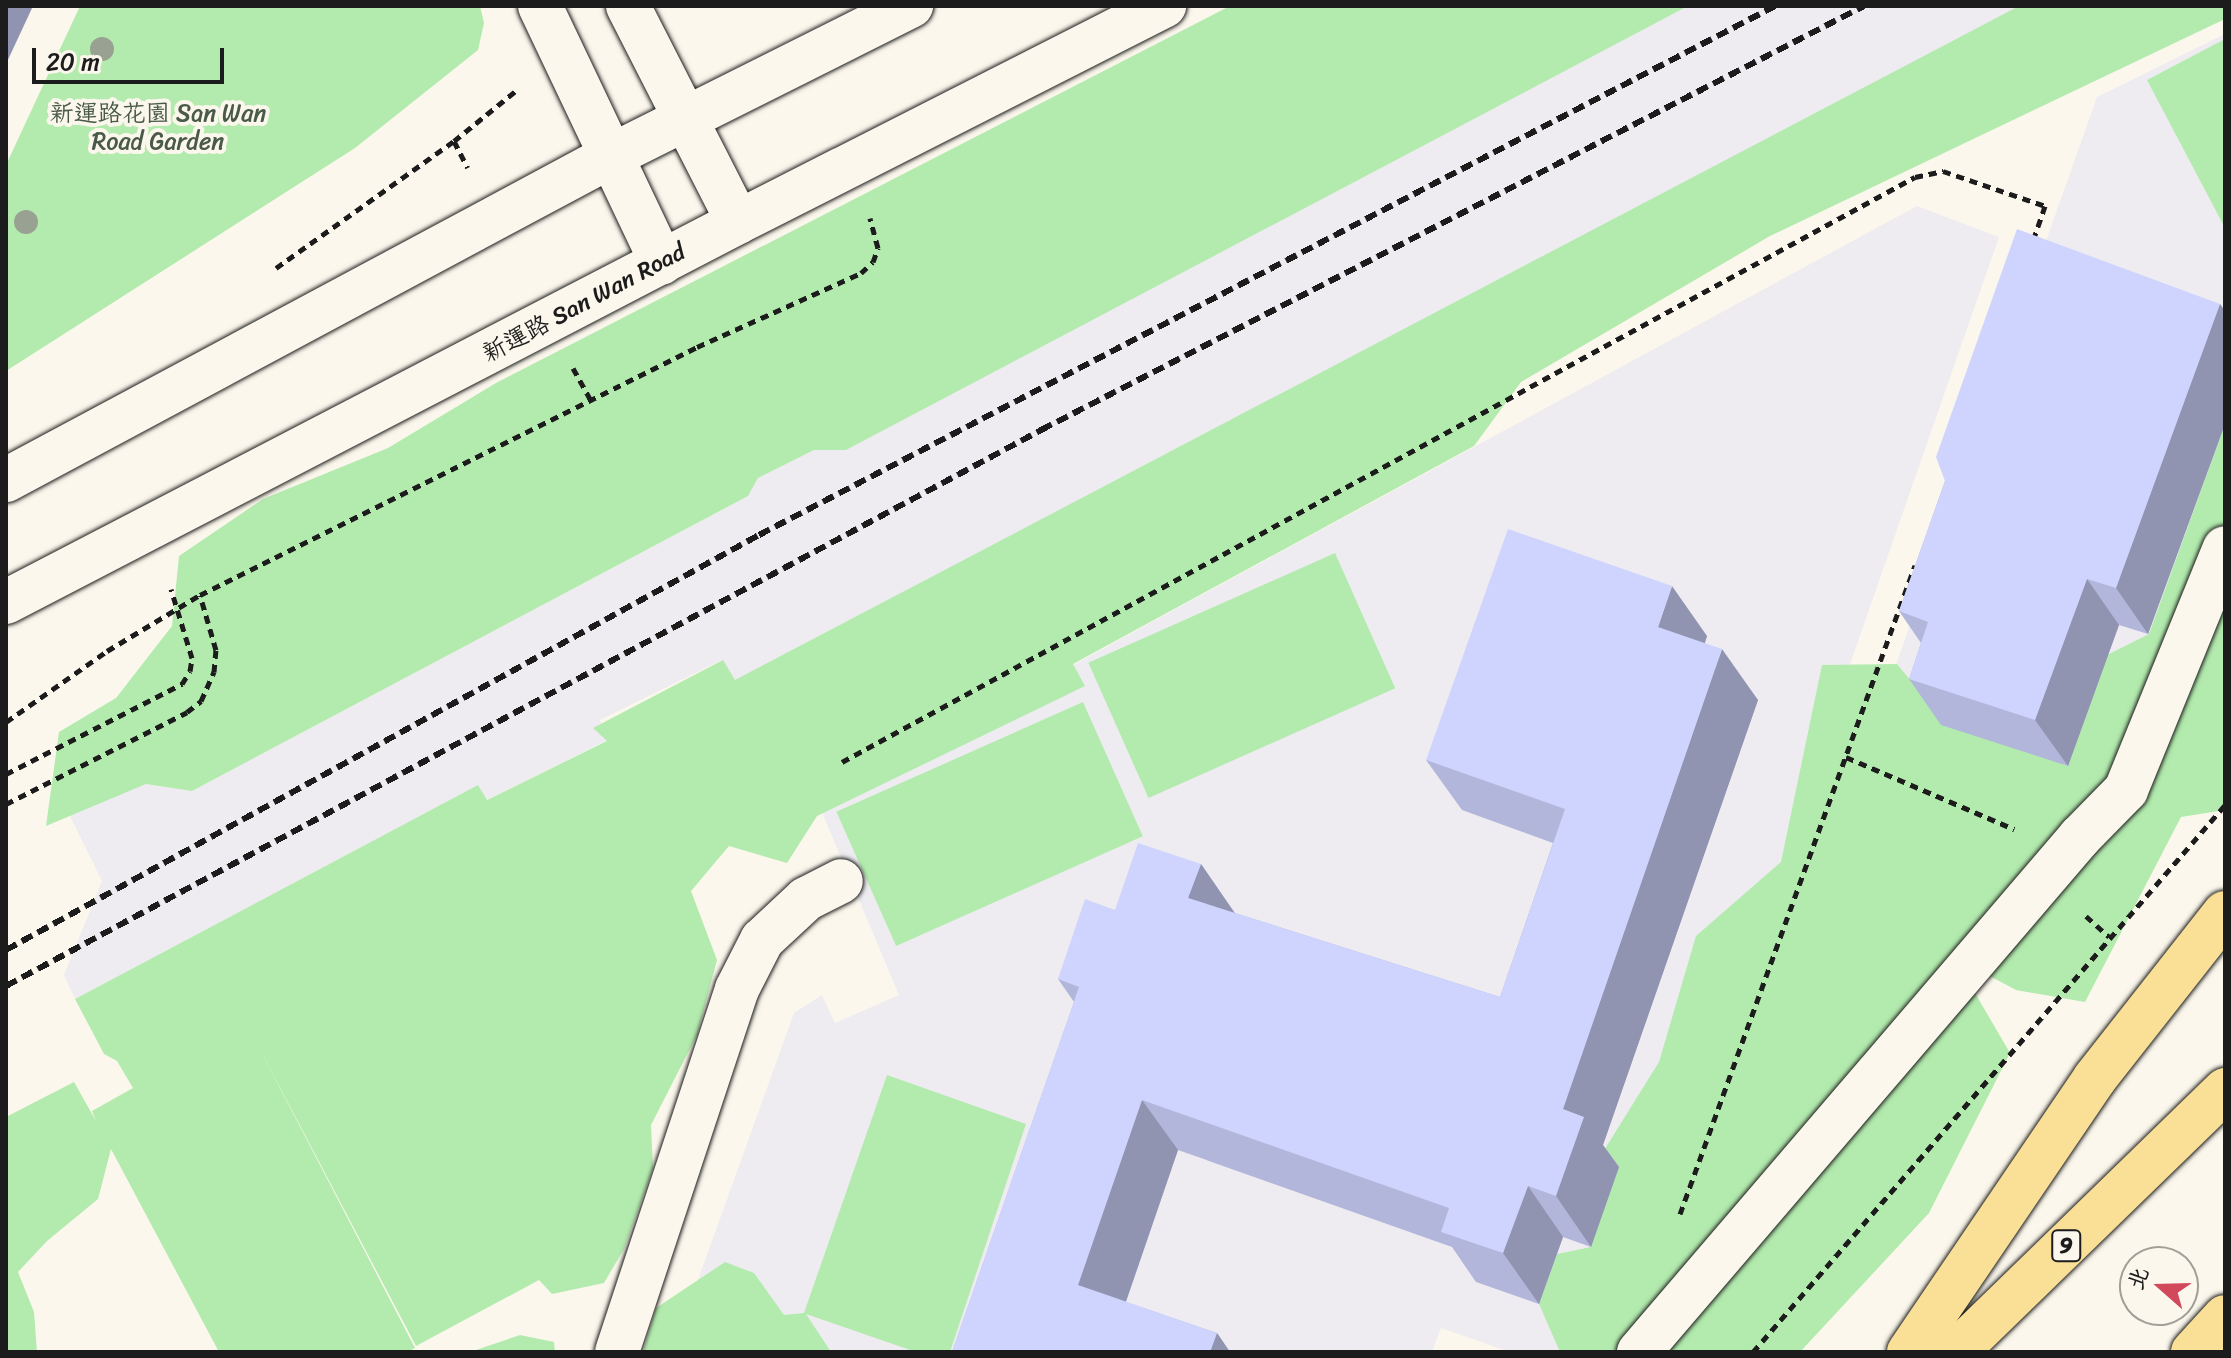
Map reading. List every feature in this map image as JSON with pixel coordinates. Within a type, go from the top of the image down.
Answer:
[{"type":"highway","points":[[1909,1352],[2095,1078],[2225,913]]},
{"type":"highway","name":"9","points":[[1956,1352],[2225,1090]]},
{"type":"highway","points":[[2193,1352],[2225,1317]]},
{"type":"street","points":[[540,6],[609,157],[662,263]]},
{"type":"street","points":[[628,6],[738,222]]},
{"type":"street","points":[[6,480],[609,157],[911,6]]},
{"type":"street","name":"新運路 San Wan Road","points":[[6,602],[738,222],[1164,6]]},
{"type":"street","points":[[1639,1352],[2045,878],[2126,790],[2225,548]]},
{"type":"street","points":[[617,1352],[737,989],[762,940],[806,899],[841,881]]},
{"type":"path","points":[[274,269],[454,141],[518,89]]},
{"type":"path","points":[[842,762],[1915,177],[1943,171],[2045,206],[2029,250]]},
{"type":"path","points":[[6,722],[107,651],[200,595],[697,347],[861,273],[873,262],[878,248],[868,215]]},
{"type":"path","points":[[1677,1222],[1916,563]]},
{"type":"path","points":[[6,774],[182,684],[190,671],[192,658],[171,589]]},
{"type":"path","points":[[6,804],[168,722],[201,701],[214,672],[216,650],[200,595]]},
{"type":"path","points":[[1846,757],[2016,829],[2045,878]]},
{"type":"path","points":[[1753,1352],[2225,805]]},
{"type":"shaded area","points":[[1680,6],[2031,6],[734,681],[722,660],[600,720],[608,740],[486,800],[478,785],[75,999],[64,975],[102,881],[69,814],[146,784],[192,791],[748,496],[758,478],[814,450],[846,450]]},
{"type":"shaded area","points":[[2225,34],[2225,712],[2162,802],[1880,710],[2097,97]]},
{"type":"shaded area","points":[[1917,206],[1999,237],[1781,862],[1603,1352],[1510,1352],[1441,1328],[1432,1352],[672,1352],[794,1013],[822,995],[835,1023],[899,995],[821,810],[1084,686],[1073,665]]},
{"type":"green space","name":"新運路花園 San Wan Road Garden","points":[[80,6],[480,6],[484,23],[478,50],[355,148],[6,371],[6,165]]},
{"type":"green space","points":[[1230,6],[1688,6],[846,450],[814,450],[758,478],[748,496],[192,791],[146,784],[46,826],[59,732],[116,698],[172,626],[179,556],[263,499],[388,448],[496,383]]},
{"type":"green space","points":[[2019,6],[2225,6],[2225,19],[1770,236],[1521,382],[1474,446],[1073,664],[1085,686],[817,816],[787,863],[729,846],[691,891],[717,960],[697,1035],[651,1125],[653,1168],[624,1249],[604,1283],[552,1294],[539,1280],[416,1346],[255,1040],[415,1348],[407,1352],[219,1352],[111,1149],[98,1199],[47,1241],[18,1272],[34,1312],[37,1352],[6,1352],[6,1117],[74,1082],[96,1121],[92,1111],[133,1088],[117,1061],[104,1054],[75,999],[478,785],[487,800],[607,741],[593,728],[723,660],[735,680]]},
{"type":"green space","points":[[2225,39],[2225,228],[2147,80]]},
{"type":"green space","points":[[2225,424],[2225,810],[2181,817],[2085,1002],[2016,990],[1954,957],[2010,1053],[1929,1213],[1800,1352],[1560,1352],[1539,1304],[1557,1254],[1591,1247],[1598,1160],[1659,1062],[1696,936],[1781,862],[1822,665],[1897,664],[1921,693],[2067,766],[2105,656],[2149,634]]},
{"type":"green space","points":[[1335,553],[1395,688],[1149,798],[1088,663]]},
{"type":"green space","points":[[1083,702],[1143,836],[896,946],[836,812]]},
{"type":"green space","points":[[887,1075],[1026,1124],[950,1352],[916,1352],[806,1314],[831,1352],[643,1352],[656,1308],[725,1262],[754,1273],[784,1315],[804,1313]]},
{"type":"green space","points":[[520,1335],[554,1342],[555,1352],[470,1352]]},
{"type":"building","points":[[2017,229],[2220,304],[2116,588],[2087,579],[2035,720],[1909,679],[1928,622],[1899,611],[1945,481],[1936,457]]},
{"type":"building","points":[[1508,529],[1672,586],[1658,627],[1722,649],[1563,1109],[1584,1117],[1556,1196],[1528,1186],[1503,1253],[1441,1232],[1449,1208],[1142,1100],[1078,1285],[1217,1333],[1210,1352],[952,1352],[1079,987],[1058,979],[1085,899],[1115,910],[1138,843],[1201,864],[1188,898],[1500,997],[1565,809],[1426,760]]},
{"type":"railway","points":[[6,950],[759,535],[1775,6]]},
{"type":"railway","points":[[6,986],[1041,430],[1864,6]]}]
